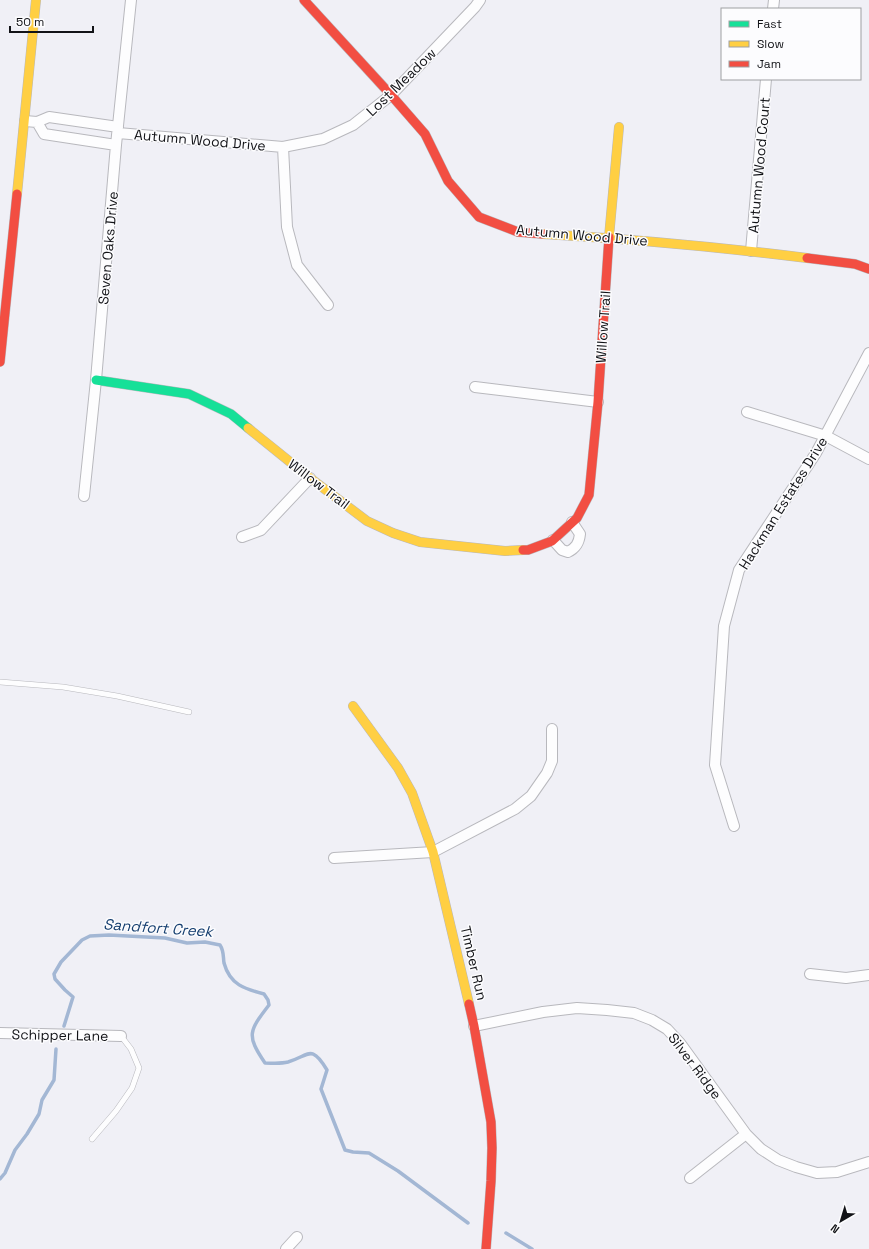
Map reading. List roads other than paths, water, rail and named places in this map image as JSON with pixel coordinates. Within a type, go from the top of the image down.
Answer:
[{"type":"street","points":[[0,362],[36,0]]},
{"type":"street","name":"Seven Oaks Drive","points":[[84,496],[96,380],[116,145],[131,0]]},
{"type":"street","name":"Autumn Wood Drive","points":[[304,0],[425,134],[448,181],[479,217],[518,232],[609,238],[751,251],[855,264],[869,269]]},
{"type":"street","name":"Lost Meadow","points":[[283,147],[323,139],[354,125],[391,95],[480,0]]},
{"type":"street","name":"Autumn Wood Court","points":[[751,251],[766,80]]},
{"type":"street","name":"Autumn Wood Drive","points":[[25,121],[37,122],[49,117],[118,130],[283,147]]},
{"type":"street","name":"Autumn Wood Drive","points":[[37,122],[44,134],[116,145]]},
{"type":"street","name":"Willow Trail","points":[[96,380],[189,394],[231,414],[310,478],[367,521],[393,533],[420,542],[504,551],[528,550],[554,540],[577,518],[589,495],[598,402],[609,238],[619,127]]},
{"type":"street","points":[[283,147],[287,227],[297,265],[328,305]]},
{"type":"street","name":"Hackman Estates Drive","points":[[734,826],[715,765],[724,626],[739,570],[816,453],[869,353]]},
{"type":"street","points":[[475,387],[598,402]]},
{"type":"street","points":[[747,412],[826,436],[869,459]]},
{"type":"street","points":[[242,537],[261,530],[310,478]]},
{"type":"street","points":[[554,540],[562,550],[568,552],[574,549],[579,542],[580,534],[572,522]]},
{"type":"street","name":"Timber Run","points":[[353,706],[398,768],[412,793],[433,852],[474,1026],[491,1122],[491,1181],[486,1249]]},
{"type":"street","points":[[334,858],[433,852],[515,809],[531,796],[547,773],[552,761],[552,729]]},
{"type":"street","points":[[810,974],[846,978],[869,974]]},
{"type":"street","name":"Silver Ridge","points":[[474,1026],[544,1012],[577,1008],[634,1013],[652,1020],[667,1029],[680,1043],[746,1134],[761,1149],[778,1160],[796,1168],[817,1173],[837,1172],[869,1162]]},
{"type":"street","name":"Schipper Lane","points":[[0,1033],[121,1036]]},
{"type":"street","points":[[690,1178],[746,1134]]},
{"type":"street","points":[[286,1249],[297,1237]]},
{"type":"lane","points":[[0,682],[63,687],[117,696],[189,712]]},
{"type":"lane","points":[[92,1139],[116,1111],[132,1088],[139,1068],[131,1049],[121,1036]]},
{"type":"waterway","name":"Sandfort Creek","points":[[64,1026],[73,997],[55,979],[54,974],[61,962],[82,940],[90,936],[109,935],[165,938],[187,943],[205,942],[220,945],[223,951],[224,963],[234,981],[245,988],[264,994],[268,1000],[269,1005],[257,1021],[252,1033],[255,1046],[265,1063],[288,1062],[309,1054],[313,1054],[317,1057],[327,1070],[321,1089],[345,1150],[369,1153],[398,1171],[468,1223]]},
{"type":"waterway","name":"Sandfort Creek","points":[[0,1179],[5,1173],[15,1150],[39,1114],[42,1100],[54,1080],[56,1049]]},
{"type":"waterway","name":"Sandfort Creek","points":[[506,1233],[532,1249]]}]
